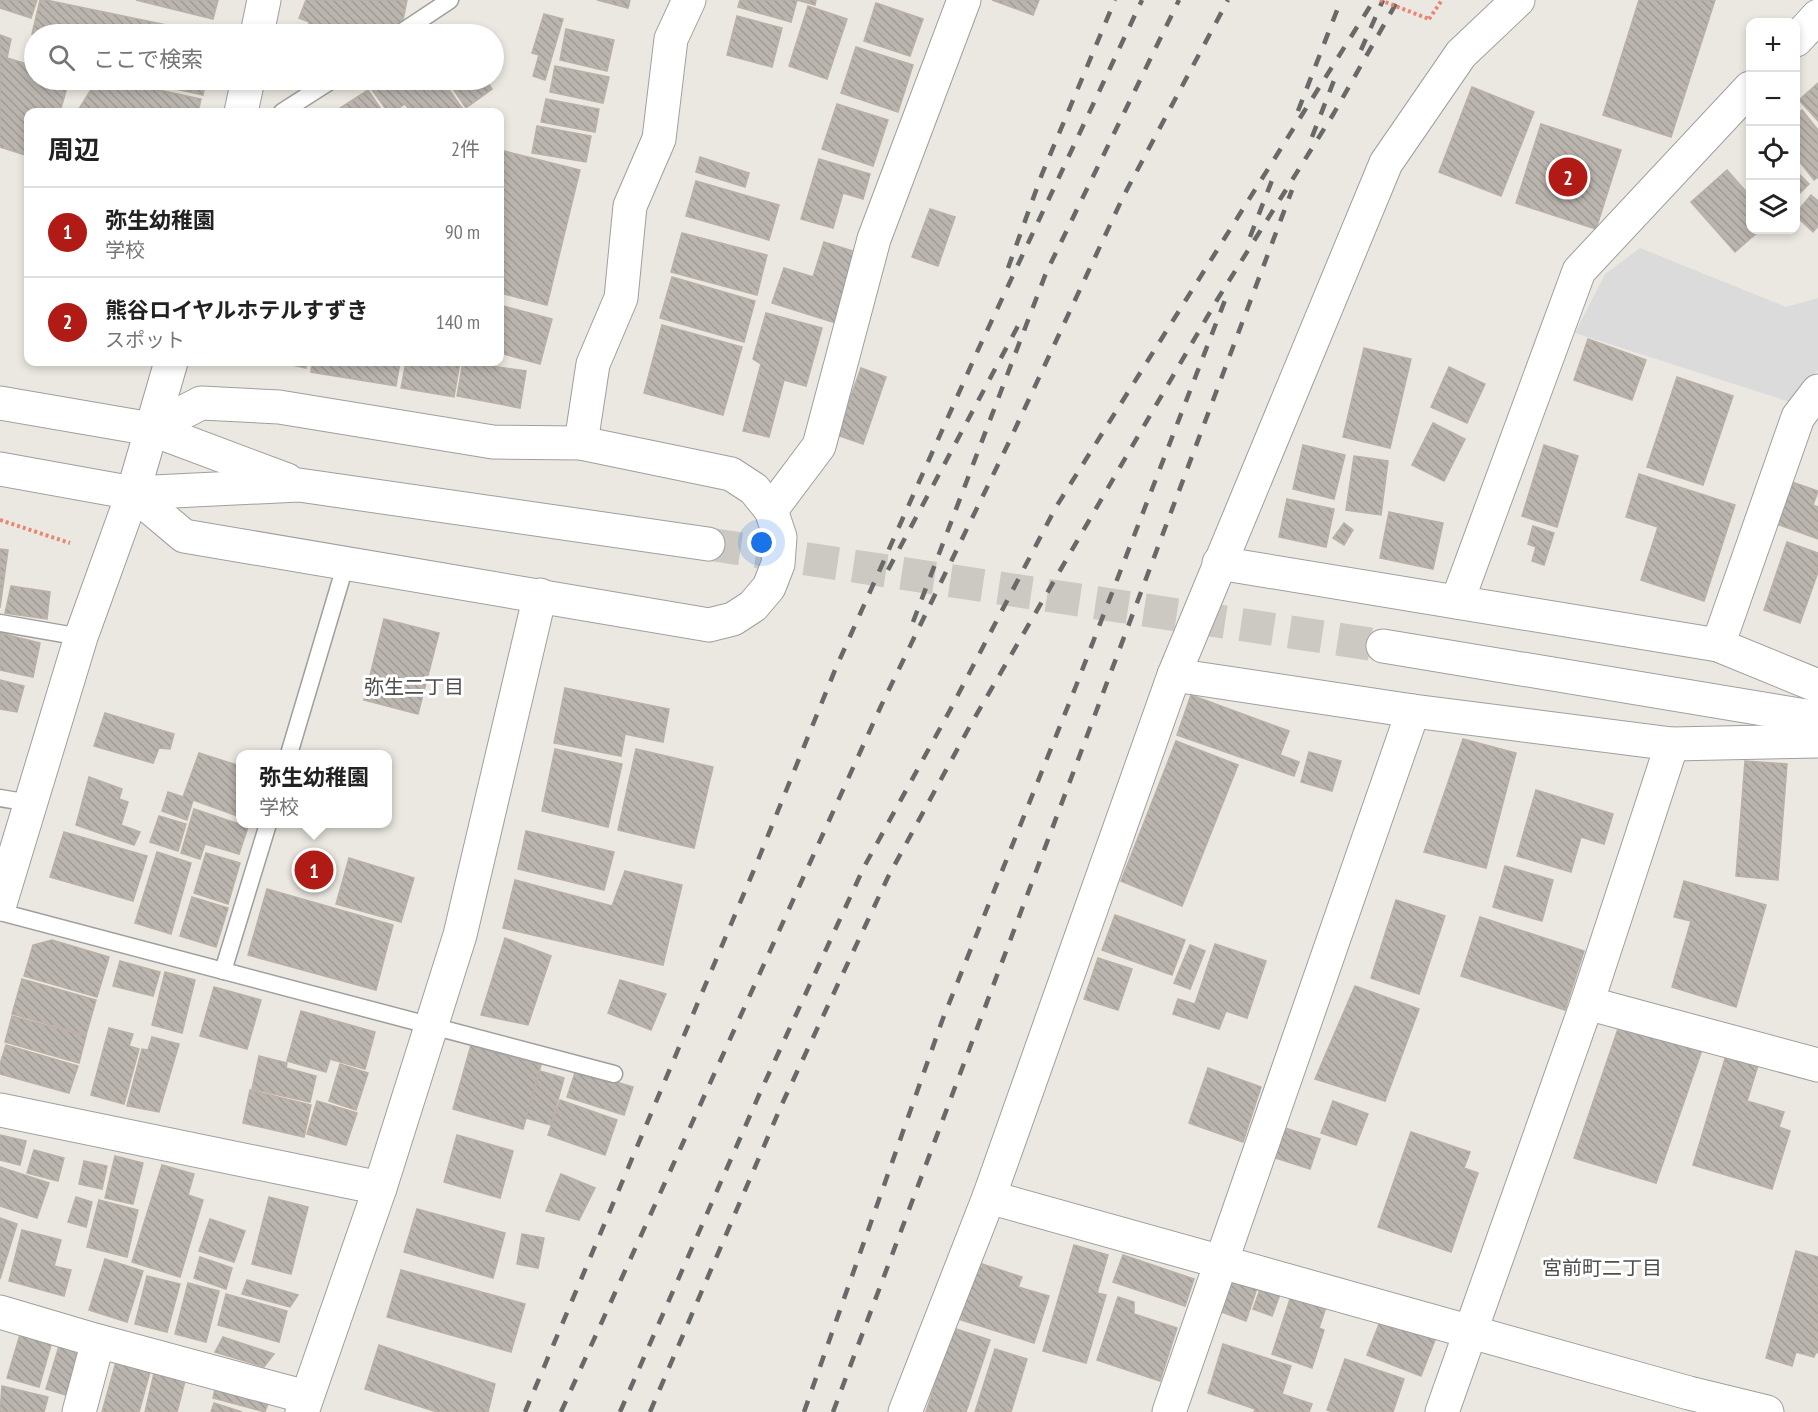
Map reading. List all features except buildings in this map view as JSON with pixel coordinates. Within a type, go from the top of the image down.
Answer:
[{"type":"street","points":[[259,24],[264,0]]},
{"type":"street","points":[[581,443],[593,364],[621,298],[630,206],[659,139],[671,39],[689,0]]},
{"type":"street","points":[[771,510],[819,446],[874,239],[964,0]]},
{"type":"street","points":[[905,1412],[990,1197],[1174,675],[1386,163],[1461,54],[1518,0]]},
{"type":"street","points":[[1811,0],[1818,3]]},
{"type":"street","points":[[1800,36],[1818,16]]},
{"type":"street","points":[[242,108],[246,90]]},
{"type":"street","points":[[1457,602],[1579,271],[1746,92]]},
{"type":"street","points":[[0,904],[15,800],[81,637],[132,493],[170,366]]},
{"type":"street","points":[[1718,645],[1798,417],[1818,391]]},
{"type":"street","points":[[0,403],[151,429],[299,485]]},
{"type":"street","points":[[132,493],[184,536],[709,625],[733,619],[753,606],[769,587],[778,564],[780,537],[771,510],[754,489],[731,474],[581,443],[493,442],[279,407],[201,403],[151,429]]},
{"type":"street","points":[[0,469],[132,493],[299,485],[708,544]]},
{"type":"street","points":[[1219,563],[1718,645],[1818,686]]},
{"type":"street","points":[[0,1312],[304,1405],[380,1188],[460,935],[540,596]]},
{"type":"street","points":[[1383,646],[1818,718]]},
{"type":"street","points":[[1174,675],[1413,711],[1672,744],[1818,741]]},
{"type":"street","points":[[1168,1412],[1222,1263],[1413,711]]},
{"type":"street","points":[[1442,1412],[1587,1004],[1672,744]]},
{"type":"street","points":[[1587,1004],[1818,1065]]},
{"type":"street","points":[[0,1110],[380,1188]]},
{"type":"street","points":[[990,1197],[1471,1332],[1686,1402],[1767,1412]]},
{"type":"street","points":[[79,1412],[98,1341]]},
{"type":"lane","points":[[414,24],[450,0]]},
{"type":"lane","points":[[288,108],[316,90]]},
{"type":"lane","points":[[290,750],[346,563]]},
{"type":"lane","points":[[0,623],[81,637]]},
{"type":"lane","points":[[223,971],[267,828]]},
{"type":"lane","points":[[0,912],[614,1074]]},
{"type":"path","points":[[1380,0],[1429,19],[1442,0]]},
{"type":"path","points":[[0,520],[70,543]]},
{"type":"shaded area","points":[[1640,248],[1786,307],[1818,298],[1818,370],[1790,402],[1575,333],[1605,274]]},
{"type":"tunnel","points":[[708,544],[1383,646]]},
{"type":"railway","points":[[1008,268],[1042,174],[1115,0]]},
{"type":"railway","points":[[525,1412],[756,865],[835,670],[978,350],[1142,0]]},
{"type":"railway","points":[[913,622],[1046,273],[1179,0]]},
{"type":"railway","points":[[561,1412],[881,706],[1009,442],[1123,197],[1228,0]]},
{"type":"railway","points":[[1298,111],[1341,0]]},
{"type":"railway","points":[[620,1412],[759,1095],[864,867],[949,712],[1056,507],[1374,0]]},
{"type":"railway","points":[[1361,50],[1383,0]]},
{"type":"railway","points":[[650,1412],[782,1104],[888,877],[971,724],[1217,300],[1334,113],[1398,0]]},
{"type":"railway","points":[[1312,137],[1338,70]]},
{"type":"railway","points":[[1250,237],[1276,170]]},
{"type":"railway","points":[[833,1412],[1292,190]]},
{"type":"railway","points":[[804,1412],[942,1021],[1076,686],[1227,295]]},
{"type":"railway","points":[[888,570],[1019,324]]},
{"type":"place","name":"熊谷ロイヤルホテルすずき","points":[[1568,177]]},
{"type":"place","name":"弥生幼稚園","points":[[314,870]]},
{"type":"district","name":"弥生二丁目","points":[[414,687]]},
{"type":"district","name":"宮前町二丁目","points":[[1602,1268]]}]
